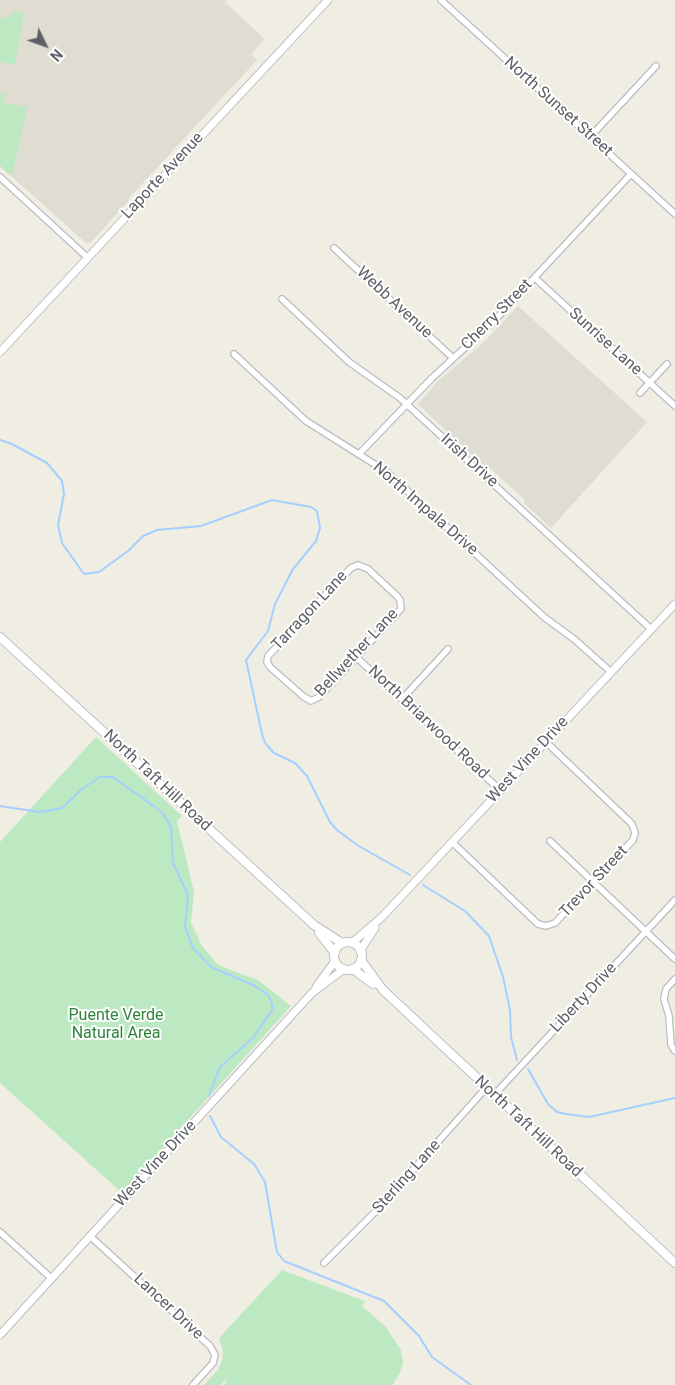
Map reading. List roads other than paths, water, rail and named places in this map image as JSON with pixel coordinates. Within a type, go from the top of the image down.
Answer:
[{"type":"main road","name":"North Taft Hill Road","points":[[0,636],[314,925],[342,943]]},
{"type":"main road","name":"North Taft Hill Road","points":[[314,925],[335,957]]},
{"type":"main road","points":[[335,957],[344,969],[353,969],[361,960],[360,951],[352,943],[342,943]]},
{"type":"main road","name":"West Vine Drive","points":[[335,957],[342,943]]},
{"type":"main road","name":"North Taft Hill Road","points":[[361,960],[383,990]]},
{"type":"main road","name":"North Taft Hill Road","points":[[353,969],[383,990],[675,1263]]},
{"type":"street","name":"Laporte Avenue","points":[[0,352],[328,0]]},
{"type":"street","name":"North Sunset Street","points":[[441,0],[675,214]]},
{"type":"street","points":[[590,137],[656,66]]},
{"type":"street","name":"Cherry Street","points":[[360,453],[406,404],[453,358],[482,333],[631,174]]},
{"type":"street","points":[[0,177],[88,258]]},
{"type":"street","name":"Webb Avenue","points":[[334,248],[453,358]]},
{"type":"street","name":"Sunrise Lane","points":[[535,278],[675,406]]},
{"type":"street","name":"Irish Drive","points":[[282,299],[349,362],[384,385],[406,404],[651,629]]},
{"type":"street","name":"North Impala Drive","points":[[234,354],[306,421],[360,453],[387,472],[544,617],[574,639],[611,672]]},
{"type":"street","points":[[640,392],[666,364]]},
{"type":"street","name":"Bellwether Lane","points":[[311,701],[319,697],[398,613],[402,604],[397,596],[368,569],[358,565]]},
{"type":"street","name":"Tarragon Lane","points":[[311,701],[304,697],[267,662],[268,656],[351,568],[358,565]]},
{"type":"street","name":"West Vine Drive","points":[[352,943],[382,918],[675,604]]},
{"type":"street","points":[[402,699],[448,649]]},
{"type":"street","name":"North Briarwood Road","points":[[356,656],[500,790]]},
{"type":"street","name":"Trevor Street","points":[[452,842],[538,924],[546,926],[555,923],[632,840],[635,832],[632,824],[546,742]]},
{"type":"street","points":[[550,841],[675,959]]},
{"type":"street","name":"Liberty Drive","points":[[494,1095],[675,900]]},
{"type":"street","name":"West Vine Drive","points":[[360,951],[382,918]]},
{"type":"street","name":"West Vine Drive","points":[[0,1334],[312,993],[335,957]]},
{"type":"street","name":"West Vine Drive","points":[[312,993],[344,969]]},
{"type":"street","points":[[674,1050],[669,1016],[664,999],[666,989],[675,979]]},
{"type":"street","name":"Sterling Lane","points":[[324,1263],[377,1210],[486,1088]]},
{"type":"street","points":[[0,1232],[51,1278]]},
{"type":"street","name":"Lancer Drive","points":[[90,1236],[214,1352],[213,1364],[193,1385]]},
{"type":"waterway","points":[[0,440],[12,444],[47,463],[62,481],[64,494],[58,525],[62,543],[84,574],[99,572],[128,551],[143,536],[157,530],[201,526],[272,500],[311,507],[317,511],[320,528],[316,541],[293,569],[275,604],[268,631],[246,660],[262,734],[265,743],[274,753],[295,763],[307,776],[330,822],[337,830],[357,845],[410,875]]},
{"type":"waterway","points":[[0,806],[40,812],[62,808],[83,788],[100,777],[113,777],[162,812],[171,827],[173,863],[188,895],[185,927],[193,948],[211,967],[255,986],[269,996],[272,1004],[272,1010],[252,1039],[220,1067],[209,1096]]},
{"type":"waterway","points":[[423,885],[465,911],[489,936],[503,977],[510,1010],[511,1037],[517,1060]]},
{"type":"waterway","points":[[528,1069],[548,1104],[557,1112],[566,1114],[589,1117],[675,1098]]},
{"type":"waterway","points":[[210,1116],[221,1137],[254,1164],[265,1182],[277,1252],[284,1261],[384,1301],[419,1336],[432,1357],[471,1385]]},
{"type":"park label","name":"Puente Verde Natural Area","points":[[116,1025]]}]
